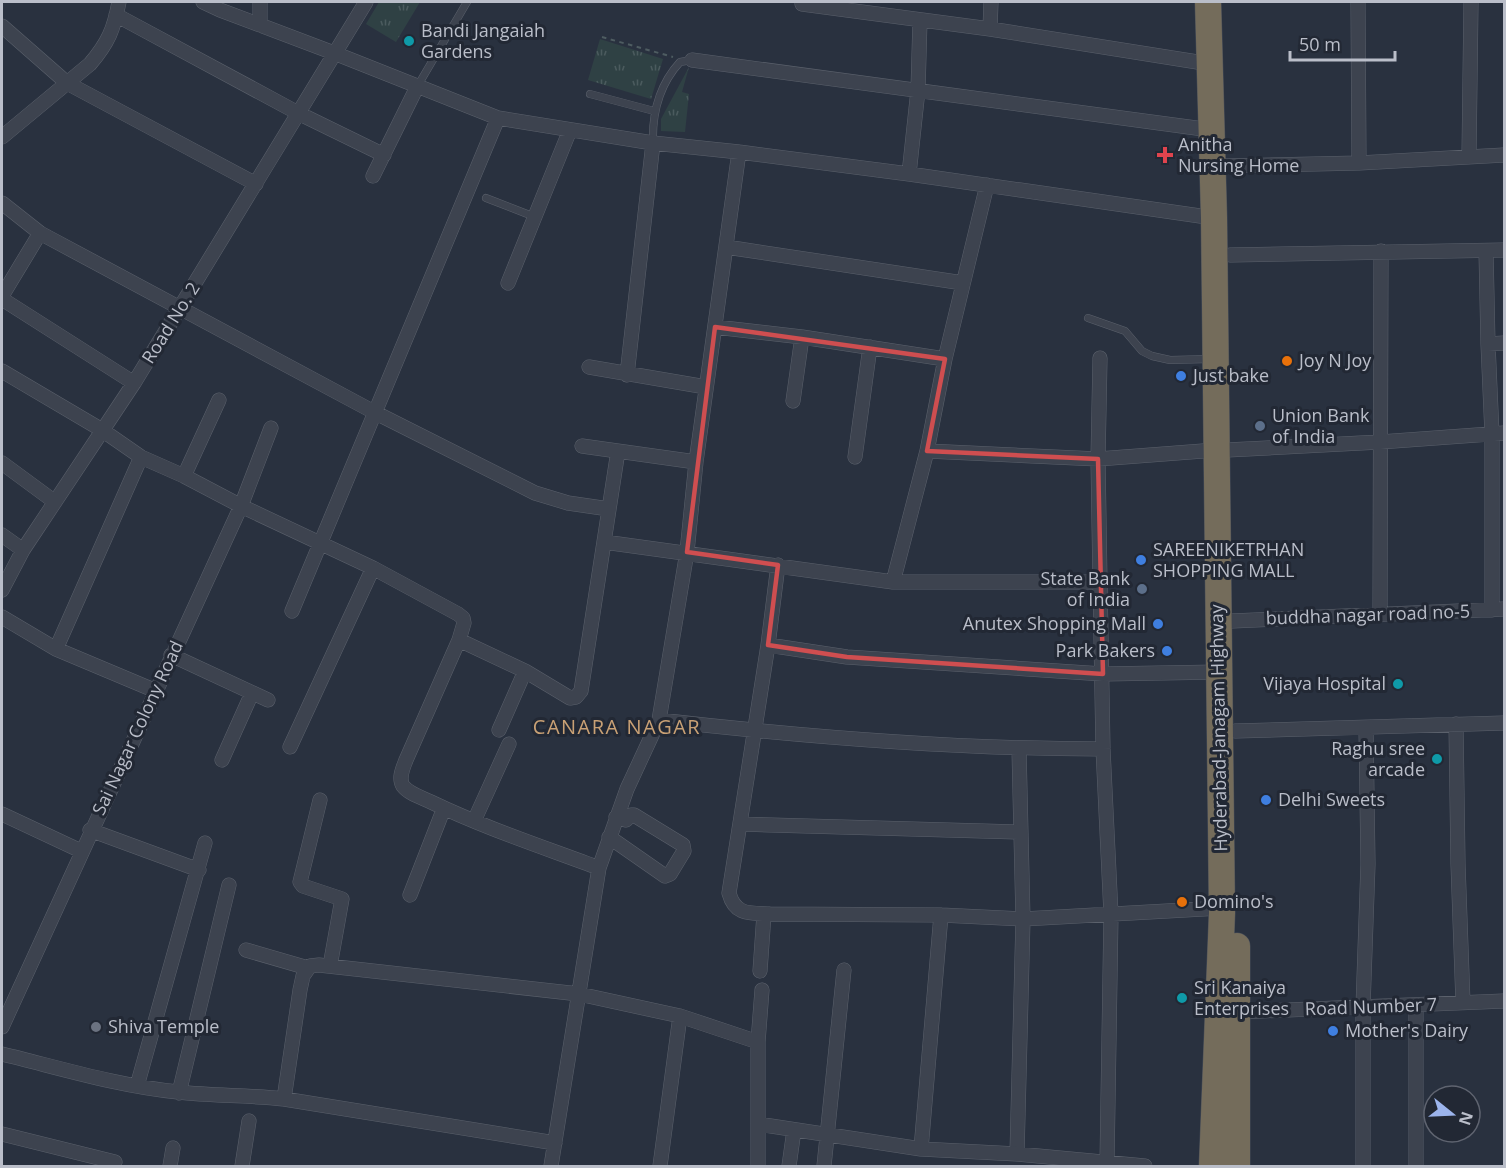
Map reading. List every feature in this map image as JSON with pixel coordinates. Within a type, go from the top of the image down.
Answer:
[{"type":"highway","name":"Hyderabad-Janagam Highway","points":[[1208,2],[1215,359],[1232,621],[1235,732],[1237,1167]]},
{"type":"highway","name":"Hyderabad-Janagam Highway","points":[[1212,1167],[1221,908],[1219,672],[1221,450],[1230,255],[1225,166],[1222,2]]},
{"type":"street","points":[[203,2],[498,118],[653,143],[909,174],[1214,218]]},
{"type":"street","points":[[260,2],[260,25]]},
{"type":"street","name":"Road No. 2","points":[[2,590],[23,550],[134,383],[366,2]]},
{"type":"street","points":[[990,29],[991,2]]},
{"type":"street","points":[[1358,2],[1359,163]]},
{"type":"street","points":[[1469,156],[1471,2]]},
{"type":"street","points":[[802,4],[990,29],[1210,64]]},
{"type":"street","points":[[2,137],[90,64],[110,39],[118,8],[298,113],[384,155]]},
{"type":"street","points":[[909,174],[918,90],[920,20]]},
{"type":"street","points":[[2,26],[67,83],[256,184]]},
{"type":"street","points":[[686,61],[1211,130]]},
{"type":"street","points":[[373,176],[417,87]]},
{"type":"street","points":[[292,611],[498,118]]},
{"type":"street","points":[[508,283],[570,130]]},
{"type":"street","points":[[627,375],[653,143]]},
{"type":"street","points":[[551,1167],[599,868],[616,817],[659,720],[687,552],[696,462],[739,152]]},
{"type":"street","points":[[1225,166],[1359,163],[1504,155]]},
{"type":"street","points":[[893,582],[927,451],[945,359],[987,185]]},
{"type":"street","points":[[2,203],[40,233],[374,412],[535,493],[568,503],[609,509]]},
{"type":"street","points":[[40,233],[2,298],[134,383]]},
{"type":"street","points":[[726,247],[963,283]]},
{"type":"street","points":[[1486,250],[1488,344],[1498,433],[1498,610]]},
{"type":"street","points":[[1230,255],[1504,250]]},
{"type":"street","points":[[1380,615],[1381,251]]},
{"type":"street","points":[[715,327],[802,337],[945,359]]},
{"type":"street","points":[[793,401],[802,337]]},
{"type":"street","points":[[1488,344],[1504,343]]},
{"type":"street","points":[[855,457],[870,347]]},
{"type":"street","points":[[1100,358],[1098,459],[1103,749],[1110,914],[1107,1163]]},
{"type":"street","points":[[589,367],[706,387]]},
{"type":"street","points":[[2,370],[102,430],[141,457],[373,568],[463,618],[464,623],[459,640],[401,775],[405,789],[474,821],[599,868]]},
{"type":"street","points":[[184,476],[219,400]]},
{"type":"street","name":"Sai Nagar Colony Road","points":[[2,1027],[90,830],[241,506],[271,428]]},
{"type":"street","points":[[927,451],[1098,459],[1498,433]]},
{"type":"street","points":[[582,446],[696,462]]},
{"type":"street","points":[[459,640],[525,671],[570,698],[576,697],[581,691],[618,451]]},
{"type":"street","points":[[56,649],[141,457]]},
{"type":"street","points":[[2,463],[55,502]]},
{"type":"street","points":[[2,535],[23,550]]},
{"type":"street","points":[[604,542],[893,582],[1100,582]]},
{"type":"street","points":[[778,566],[768,645],[729,893],[732,903],[738,909],[749,913],[764,914],[1023,918],[1221,908]]},
{"type":"street","points":[[290,747],[373,568]]},
{"type":"street","name":"buddha nagar road no-5","points":[[1232,621],[1498,610]]},
{"type":"street","points":[[2,617],[56,649],[156,691]]},
{"type":"street","points":[[768,645],[847,657],[1103,674],[1219,672]]},
{"type":"street","points":[[171,655],[268,700]]},
{"type":"street","points":[[499,730],[525,671]]},
{"type":"street","points":[[222,760],[252,693]]},
{"type":"street","points":[[659,720],[753,730],[1019,749],[1103,749]]},
{"type":"street","points":[[1235,732],[1504,723]]},
{"type":"street","points":[[1456,724],[1463,1003]]},
{"type":"street","points":[[1363,1167],[1363,1007],[1368,864],[1366,728]]},
{"type":"street","points":[[474,821],[509,744]]},
{"type":"street","points":[[1017,1154],[1023,918],[1019,749]]},
{"type":"street","points":[[320,800],[300,882],[303,886],[342,899],[330,966]]},
{"type":"street","points":[[410,895],[444,808]]},
{"type":"street","points":[[2,814],[81,851]]},
{"type":"street","points":[[609,837],[665,876],[670,874],[684,851],[683,845],[634,815],[626,820],[616,817]]},
{"type":"street","points":[[740,824],[1020,832]]},
{"type":"street","points":[[90,830],[199,870]]},
{"type":"street","points":[[137,1086],[205,843]]},
{"type":"street","points":[[179,1093],[229,885]]},
{"type":"street","points":[[760,971],[764,914]]},
{"type":"street","points":[[921,1149],[941,915]]},
{"type":"street","points":[[246,950],[308,968],[320,965],[579,994],[680,1016],[758,1042]]},
{"type":"street","points":[[284,1099],[300,990],[303,976],[308,968]]},
{"type":"street","points":[[824,1167],[844,970]]},
{"type":"street","points":[[758,1167],[758,1042],[762,990]]},
{"type":"street","name":"Road Number 7","points":[[1237,1012],[1504,1002]]},
{"type":"street","points":[[1416,1005],[1416,1167]]},
{"type":"street","points":[[660,1167],[680,1016]]},
{"type":"street","points":[[2,1054],[137,1086],[179,1093],[249,1095],[284,1099],[555,1143]]},
{"type":"street","points":[[242,1167],[249,1121]]},
{"type":"street","points":[[758,1124],[921,1149],[1017,1154],[1145,1167]]},
{"type":"street","points":[[789,1167],[794,1130]]},
{"type":"street","points":[[2,1134],[115,1162]]},
{"type":"street","points":[[170,1167],[174,1148]]},
{"type":"lane","points":[[417,87],[467,2]]},
{"type":"lane","points":[[653,143],[654,111],[664,83],[686,61]]},
{"type":"lane","points":[[590,94],[654,111]]},
{"type":"lane","points":[[486,198],[535,217]]},
{"type":"lane","points":[[1088,318],[1125,331],[1142,351],[1152,356],[1170,360],[1215,359]]},
{"type":"path","points":[[602,37],[686,61]]},
{"type":"highlighted area","points":[[715,327],[945,359],[927,451],[1098,459],[1103,674],[847,657],[768,645],[778,565],[687,552]]},
{"type":"green space","points":[[379,2],[420,2],[396,42],[366,24]]},
{"type":"green space","points":[[600,39],[663,59],[651,99],[588,80]]},
{"type":"green space","points":[[689,67],[682,92],[689,94],[685,132],[661,131],[661,119]]},
{"type":"place","name":"Bandi Jangaiah Gardens","points":[[409,41]]},
{"type":"place","name":"Anitha Nursing Home","points":[[1165,155]]},
{"type":"place","name":"Joy N Joy","points":[[1287,361]]},
{"type":"place","name":"Just bake","points":[[1181,376]]},
{"type":"place","name":"Union Bank of India","points":[[1260,426]]},
{"type":"place","name":"SAREENIKETRHAN SHOPPING MALL","points":[[1141,560]]},
{"type":"place","name":"State Bank of India","points":[[1142,589]]},
{"type":"place","name":"Anutex Shopping Mall","points":[[1158,624]]},
{"type":"place","name":"Park Bakers","points":[[1167,651]]},
{"type":"place","name":"Vijaya Hospital","points":[[1398,684]]},
{"type":"place","name":"Raghu sree arcade","points":[[1437,759]]},
{"type":"place","name":"Delhi Sweets","points":[[1266,800]]},
{"type":"place","name":"Domino's","points":[[1182,902]]},
{"type":"place","name":"Sri Kanaiya Enterprises","points":[[1182,998]]},
{"type":"place","name":"Shiva Temple","points":[[96,1027]]},
{"type":"place","name":"Mother's Dairy","points":[[1333,1031]]},
{"type":"district","name":"CANARA NAGAR","points":[[617,727]]}]
